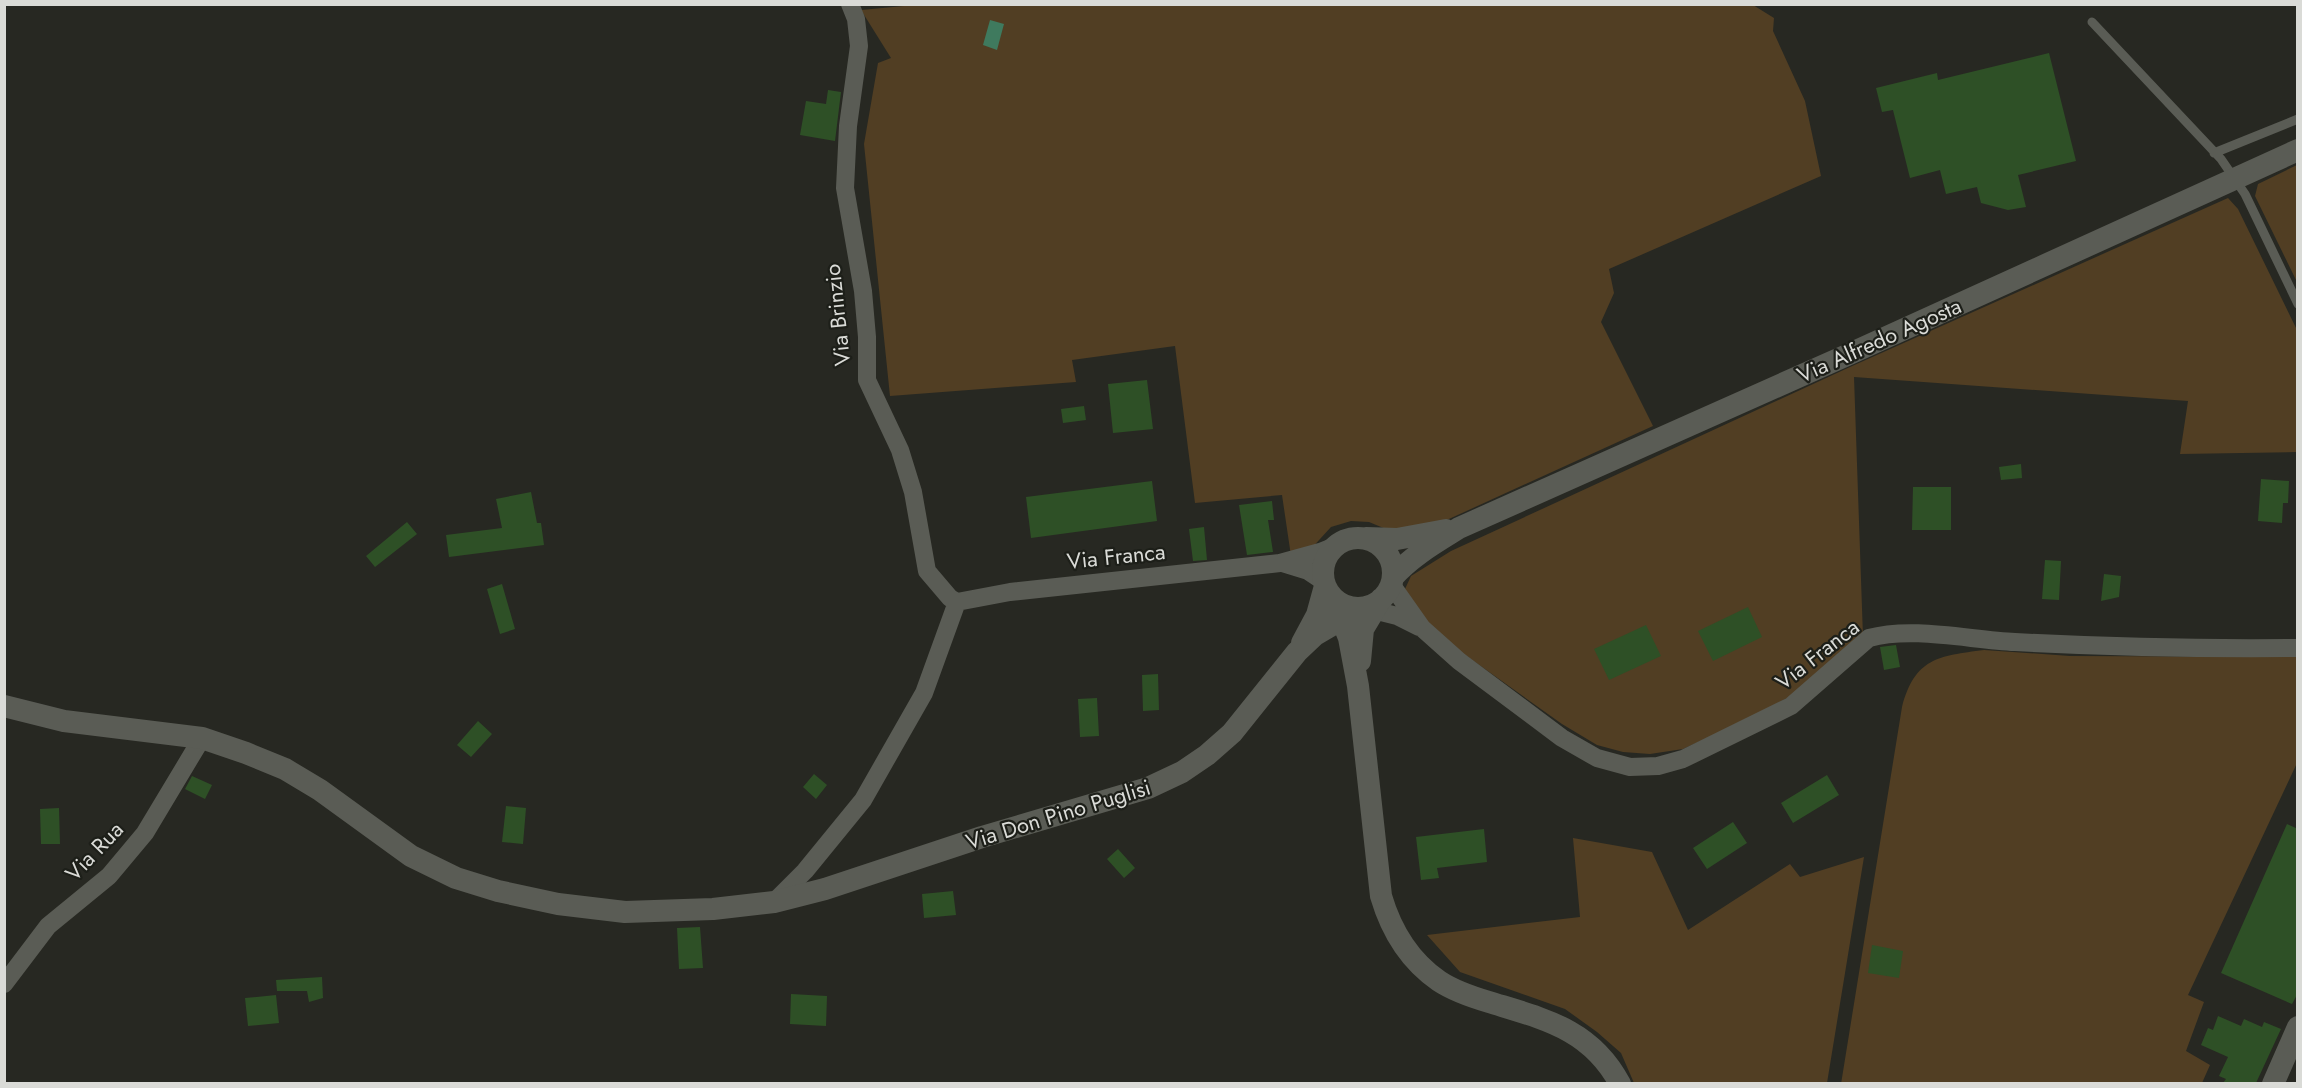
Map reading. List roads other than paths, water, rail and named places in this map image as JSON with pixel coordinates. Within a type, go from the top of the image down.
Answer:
[{"type":"street","name":"Via Brinzio","points":[[850,4],[856,19],[859,46],[848,126],[845,188],[863,291],[867,337],[867,381],[900,450],[910,482],[927,571],[950,598],[957,602]]},
{"type":"street","name":"Via Alfredo Agosta","points":[[1297,652],[1315,635],[1422,551],[1459,528],[2298,150]]},
{"type":"street","name":"Via Alfredo Agosta","points":[[1364,538],[1415,537],[1459,528]]},
{"type":"street","points":[[1280,563],[1320,552],[1354,537],[1374,541],[1389,556],[1393,567],[1359,600],[1317,615],[1297,652]]},
{"type":"street","points":[[1335,546],[1324,562],[1359,600],[1373,621],[1397,616],[1422,628]]},
{"type":"street","name":"Via Franca","points":[[957,602],[1010,592],[1280,563]]},
{"type":"street","points":[[1280,563],[1308,571],[1359,600],[1422,628]]},
{"type":"street","points":[[1359,600],[1358,686],[1381,897],[1387,917],[1418,964],[1440,982],[1468,995],[1565,1027],[1588,1044],[1610,1065],[1620,1083]]},
{"type":"street","points":[[774,902],[805,871],[863,800],[924,693],[957,602]]},
{"type":"street","name":"Via Franca","points":[[1422,628],[1459,661],[1562,738],[1597,758],[1630,767],[1658,766],[1683,759],[1791,706],[1869,638],[1885,634],[2079,645],[2298,648]]},
{"type":"street","name":"Via Don Pino Puglisi","points":[[4,706],[64,721],[202,738],[246,753],[285,769],[320,790],[411,856],[456,878],[498,891],[558,904],[625,912],[713,909],[774,902],[825,890],[982,837],[1156,784],[1182,772],[1207,755],[1232,733],[1297,652]]},
{"type":"street","name":"Via Rua","points":[[4,984],[48,926],[109,876],[145,832],[202,738]]},
{"type":"street","points":[[2273,1083],[2298,1028]]},
{"type":"lane","points":[[2092,22],[2221,159],[2245,194],[2298,304]]},
{"type":"lane","points":[[2214,153],[2298,119]]}]
